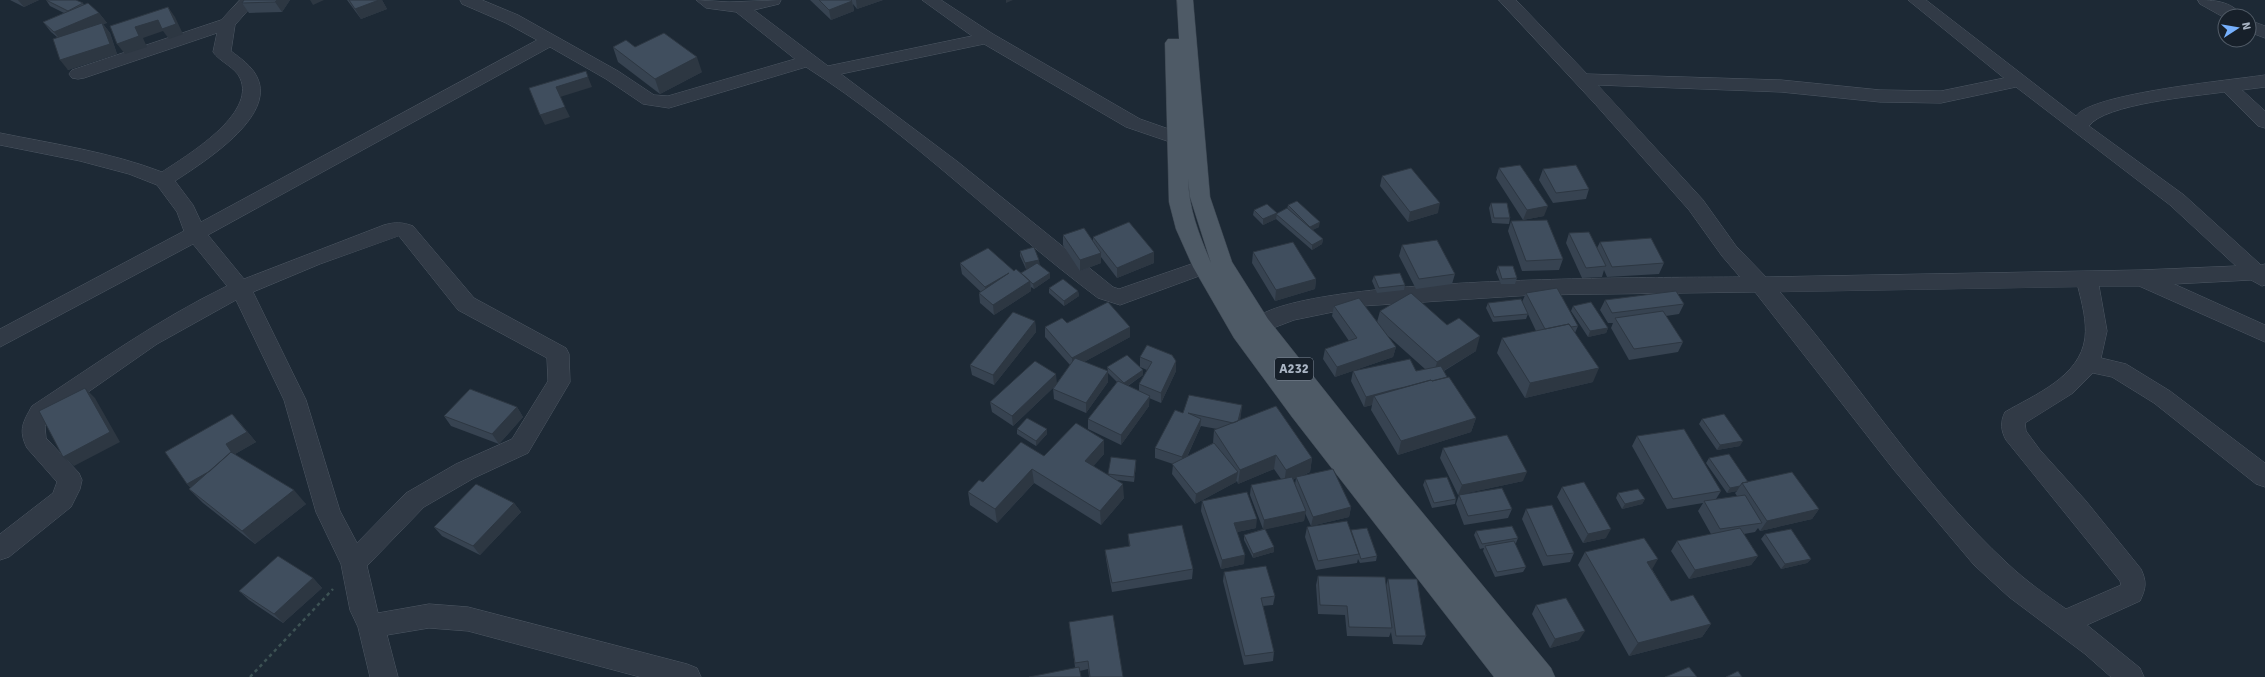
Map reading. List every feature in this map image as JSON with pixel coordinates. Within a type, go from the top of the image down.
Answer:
[{"type":"main road","name":"A232","points":[[1171,0],[1175,66],[1179,202],[1186,228],[1203,267],[1242,332],[1300,411],[1511,677]]},
{"type":"main road","name":"A232","points":[[1185,0],[1196,164],[1200,197],[1222,263],[1260,325],[1389,490],[1541,677]]},
{"type":"street","points":[[78,74],[227,24],[249,0]]},
{"type":"street","points":[[468,0],[512,19],[548,41],[612,75],[649,100],[669,102],[808,61]]},
{"type":"street","points":[[704,0],[718,6],[741,8],[773,0]]},
{"type":"street","points":[[930,0],[987,38],[1132,123],[1176,138]]},
{"type":"street","points":[[1507,0],[1582,79],[1697,207],[1735,258],[1763,285],[1853,404],[1927,494],[1984,558],[2020,591],[2092,644],[2130,677]]},
{"type":"street","points":[[1916,0],[2078,127],[2178,200],[2262,275]]},
{"type":"street","points":[[2206,0],[2220,8]]},
{"type":"street","points":[[741,8],[808,61],[846,85],[951,167],[1106,293],[1120,297],[1203,267]]},
{"type":"street","points":[[164,180],[225,137],[241,117],[252,94],[249,76],[222,52],[227,24]]},
{"type":"street","points":[[825,72],[987,38]]},
{"type":"street","points":[[0,339],[195,233],[330,162],[548,41]]},
{"type":"street","points":[[1582,79],[1781,86],[1880,96],[1941,97],[2018,81]]},
{"type":"street","points":[[2078,127],[2085,117],[2095,111],[2150,96],[2265,81]]},
{"type":"street","points":[[2227,86],[2265,122]]},
{"type":"street","points":[[0,139],[80,155],[135,169],[164,180],[186,210],[195,233],[241,289],[295,400],[328,512],[354,567],[363,610],[371,626],[384,677]]},
{"type":"street","points":[[0,549],[62,500],[68,489],[70,480],[35,441],[33,425],[40,413],[186,316],[241,289],[326,254],[400,229],[406,231],[466,304],[558,354],[559,382],[520,446],[466,471],[415,500],[354,567]]},
{"type":"street","points":[[1260,325],[1289,313],[1320,305],[1369,298],[1533,287],[1763,285],[2262,275]]},
{"type":"street","points":[[2062,623],[2131,593],[2134,586],[2132,577],[2014,433],[2013,419],[2067,385],[2089,364],[2096,340],[2096,319],[2087,278]]},
{"type":"street","points":[[2141,278],[2265,334]]},
{"type":"street","points":[[2089,364],[2118,370],[2162,397],[2265,477]]},
{"type":"street","points":[[371,626],[429,616],[468,619],[687,677]]},
{"type":"path","points":[[250,677],[326,594],[354,567]]},
{"type":"building","points":[[46,0],[76,0],[83,3],[68,11]]},
{"type":"building","points":[[244,0],[277,0],[275,2],[242,3]]},
{"type":"building","points":[[349,0],[379,0],[355,9]]},
{"type":"building","points":[[819,0],[851,0],[852,1],[829,10]]},
{"type":"building","points":[[88,3],[99,13],[54,32],[43,22]]},
{"type":"building","points":[[168,7],[176,24],[162,29],[158,20],[135,27],[139,36],[117,44],[110,26]]},
{"type":"building","points":[[102,23],[110,44],[60,60],[53,39]]},
{"type":"building","points":[[664,33],[697,57],[655,79],[613,47],[626,40],[635,47]]},
{"type":"building","points":[[586,71],[588,77],[556,87],[565,107],[540,115],[529,88]]},
{"type":"building","points":[[1520,165],[1548,206],[1527,210],[1499,168]]},
{"type":"building","points":[[1576,165],[1589,189],[1556,193],[1543,169]]},
{"type":"building","points":[[1411,168],[1440,203],[1410,212],[1382,176]]},
{"type":"building","points":[[1297,201],[1320,222],[1310,227],[1288,205]]},
{"type":"building","points":[[1491,203],[1507,203],[1510,218],[1494,218]]},
{"type":"building","points":[[1267,204],[1277,213],[1263,219],[1254,210]]},
{"type":"building","points":[[1287,208],[1323,239],[1312,245],[1276,214]]},
{"type":"building","points":[[1547,220],[1563,259],[1526,261],[1511,221]]},
{"type":"building","points":[[1129,222],[1154,252],[1117,268],[1093,237]]},
{"type":"building","points":[[1084,228],[1101,253],[1080,260],[1063,235]]},
{"type":"building","points":[[1589,232],[1606,266],[1586,268],[1569,233]]},
{"type":"building","points":[[1651,238],[1664,263],[1612,267],[1600,242]]},
{"type":"building","points":[[1437,240],[1455,274],[1419,279],[1402,245]]},
{"type":"building","points":[[1293,242],[1316,279],[1276,290],[1253,252]]},
{"type":"building","points":[[1034,247],[1039,260],[1025,263],[1020,251]]},
{"type":"building","points":[[988,248],[1014,271],[1016,269],[1030,281],[993,305],[979,293],[1009,273],[985,287],[960,263]]},
{"type":"building","points":[[1037,263],[1050,273],[1033,284],[1021,273]]},
{"type":"building","points":[[1498,266],[1513,266],[1517,278],[1502,279]]},
{"type":"building","points":[[1400,273],[1405,285],[1379,288],[1374,276]]},
{"type":"building","points":[[1063,279],[1078,291],[1064,301],[1049,288]]},
{"type":"building","points":[[1557,288],[1578,326],[1571,327],[1569,324],[1545,329],[1526,293]]},
{"type":"building","points":[[1676,291],[1684,304],[1612,313],[1605,300]]},
{"type":"building","points":[[1411,293],[1447,325],[1459,318],[1480,336],[1437,362],[1380,311]]},
{"type":"building","points":[[1359,298],[1396,347],[1337,367],[1325,349],[1357,338],[1334,306]]},
{"type":"building","points":[[1521,299],[1528,314],[1494,317],[1488,303]]},
{"type":"building","points":[[1108,302],[1130,327],[1072,358],[1045,327],[1062,318],[1067,323]]},
{"type":"building","points":[[1591,302],[1608,328],[1590,331],[1573,306]]},
{"type":"building","points":[[1663,311],[1683,342],[1634,349],[1615,318]]},
{"type":"building","points":[[1013,312],[1035,321],[993,375],[970,365]]},
{"type":"building","points":[[1569,324],[1599,368],[1530,383],[1502,338]]},
{"type":"building","points":[[1147,345],[1172,355],[1176,361],[1161,393],[1139,384],[1152,362],[1140,357]]},
{"type":"building","points":[[1127,355],[1143,370],[1124,383],[1107,367]]},
{"type":"building","points":[[1075,358],[1108,371],[1086,403],[1053,389]]},
{"type":"building","points":[[1410,359],[1416,371],[1441,366],[1447,377],[1366,397],[1353,371]]},
{"type":"building","points":[[1035,361],[1056,374],[1012,416],[990,402]]},
{"type":"building","points":[[1449,377],[1476,418],[1401,441],[1374,396],[1431,380]]},
{"type":"building","points":[[1118,381],[1150,396],[1121,435],[1088,419]]},
{"type":"building","points":[[85,388],[110,432],[63,457],[39,411]]},
{"type":"building","points":[[470,389],[517,407],[492,434],[444,416]]},
{"type":"building","points":[[1189,395],[1242,405],[1238,421],[1233,423],[1188,413],[1201,419],[1182,457],[1155,448],[1175,410],[1183,413]]},
{"type":"building","points":[[1276,406],[1312,458],[1286,470],[1276,455],[1240,470],[1214,430]]},
{"type":"building","points":[[232,414],[247,432],[226,444],[232,453],[231,452],[210,471],[187,484],[165,452]]},
{"type":"building","points":[[1724,414],[1743,441],[1720,445],[1702,419]]},
{"type":"building","points":[[1027,418],[1047,429],[1036,441],[1017,429]]},
{"type":"building","points":[[1076,423],[1104,440],[1085,461],[1123,484],[1100,511],[1032,469],[995,509],[968,492],[979,480],[983,482],[1021,442],[1044,456]]},
{"type":"building","points":[[1684,429],[1721,491],[1673,499],[1637,436]]},
{"type":"building","points":[[1507,435],[1527,472],[1462,485],[1443,448]]},
{"type":"building","points":[[1214,443],[1238,472],[1196,494],[1172,464]]},
{"type":"building","points":[[231,452],[294,490],[242,531],[189,489]]},
{"type":"building","points":[[1729,454],[1748,482],[1742,483],[1740,486],[1730,488],[1709,458]]},
{"type":"building","points":[[1111,457],[1136,460],[1134,477],[1108,474]]},
{"type":"building","points":[[1333,469],[1351,507],[1313,517],[1296,477]]},
{"type":"building","points":[[1792,472],[1819,509],[1767,521],[1742,483]]},
{"type":"building","points":[[1292,477],[1306,511],[1264,520],[1251,485]]},
{"type":"building","points":[[1447,477],[1456,499],[1434,503],[1425,480]]},
{"type":"building","points":[[1584,482],[1611,529],[1588,534],[1562,487]]},
{"type":"building","points":[[476,484],[514,503],[473,546],[434,527]]},
{"type":"building","points":[[1502,488],[1512,509],[1468,516],[1459,495]]},
{"type":"building","points":[[1638,489],[1645,499],[1625,504],[1618,493]]},
{"type":"building","points":[[1247,492],[1257,519],[1234,523],[1245,555],[1222,560],[1202,501]]},
{"type":"building","points":[[1745,495],[1762,523],[1720,529],[1704,501]]},
{"type":"building","points":[[1552,505],[1574,553],[1547,556],[1526,509]]},
{"type":"building","points":[[1347,521],[1359,554],[1318,561],[1307,527]]},
{"type":"building","points":[[1182,525],[1193,569],[1112,583],[1105,550],[1130,546],[1128,534]]},
{"type":"building","points":[[1512,526],[1518,538],[1482,544],[1476,531]]},
{"type":"building","points":[[1367,528],[1377,556],[1361,559],[1351,530]]},
{"type":"building","points":[[1740,528],[1758,556],[1695,570],[1677,541]]},
{"type":"building","points":[[1265,529],[1274,547],[1253,554],[1244,535]]},
{"type":"building","points":[[1791,529],[1811,559],[1785,564],[1765,534]]},
{"type":"building","points":[[1644,538],[1658,559],[1647,562],[1671,601],[1693,595],[1711,624],[1638,643],[1585,552]]},
{"type":"building","points":[[1514,541],[1526,567],[1497,572],[1485,546]]},
{"type":"building","points":[[278,556],[313,578],[274,614],[239,591]]},
{"type":"building","points":[[1266,566],[1275,596],[1261,598],[1274,652],[1245,656],[1224,572]]},
{"type":"building","points":[[1318,576],[1385,577],[1392,628],[1349,627],[1347,606],[1320,605]]},
{"type":"building","points":[[1388,579],[1417,579],[1426,636],[1396,636]]},
{"type":"building","points":[[1566,598],[1585,631],[1555,639],[1536,605]]},
{"type":"building","points":[[1113,615],[1123,677],[1090,677],[1088,661],[1075,663],[1069,622]]},
{"type":"building","points":[[1079,667],[1081,677],[1029,677]]},
{"type":"building","points":[[1689,667],[1697,677],[1665,677]]},
{"type":"building","points":[[1738,671],[1742,677],[1726,677]]}]
